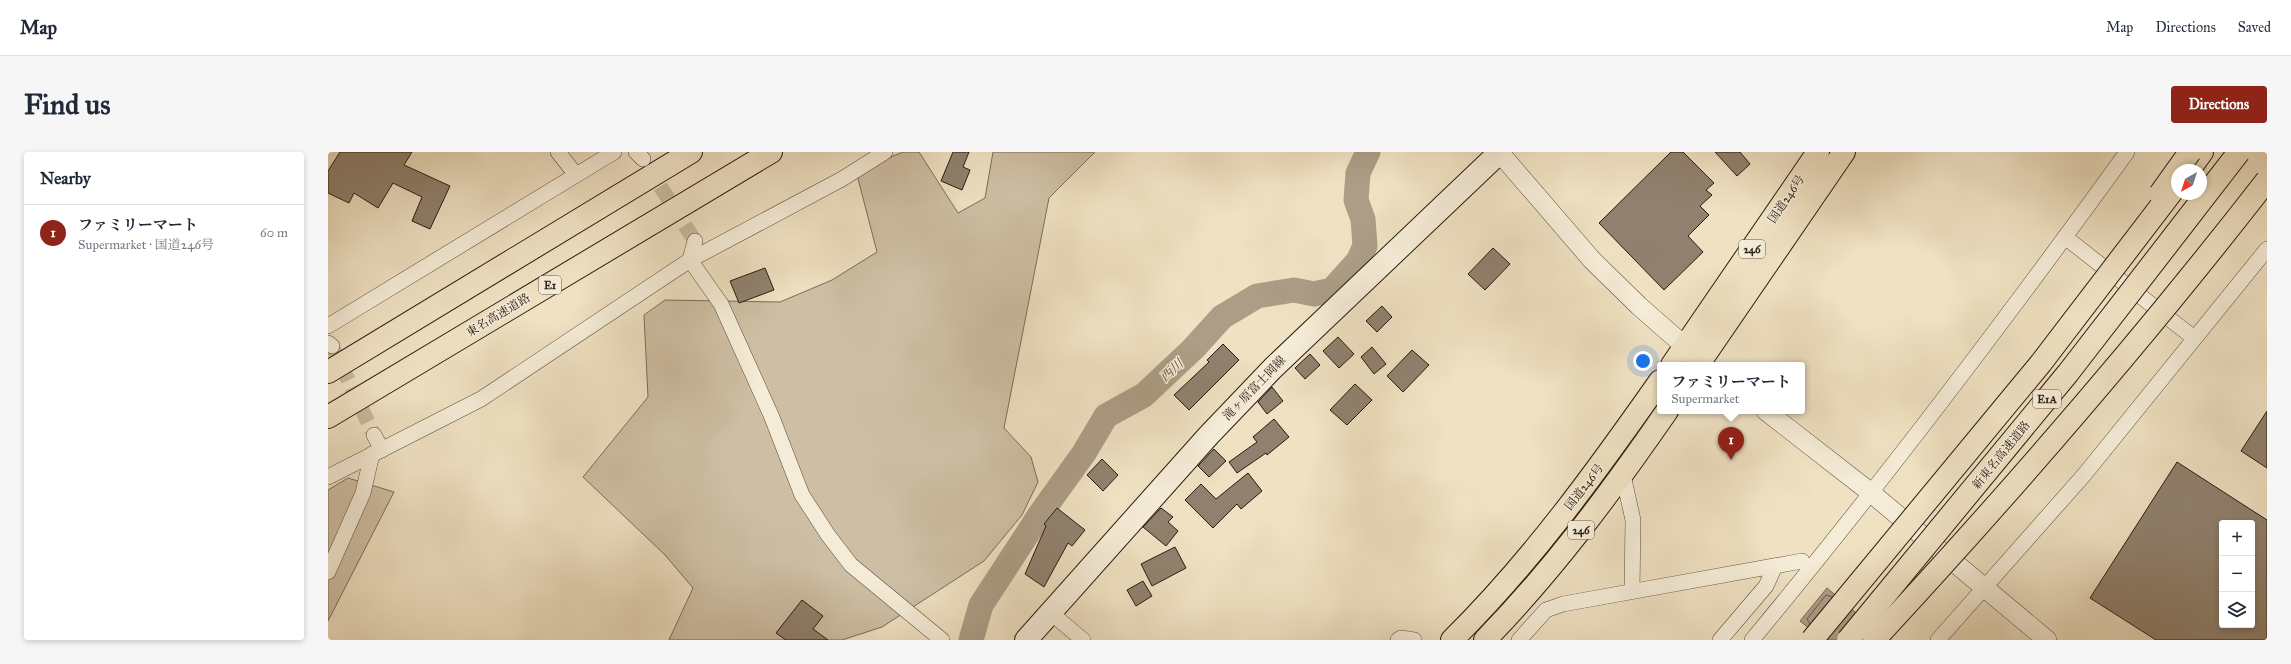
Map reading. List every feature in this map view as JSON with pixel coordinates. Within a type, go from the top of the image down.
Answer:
[{"type":"highway","points":[[328,372],[691,152]]},
{"type":"highway","name":"東名高速道路","points":[[328,417],[771,152]]},
{"type":"highway","name":"国道246号","points":[[1674,362],[1818,152]]},
{"type":"highway","name":"国道246号","points":[[1703,362],[1844,152]]},
{"type":"highway","points":[[2041,364],[2190,152]]},
{"type":"highway","points":[[2193,164],[2202,152]]},
{"type":"highway","name":"新東名高速道路","points":[[1848,640],[2068,373],[2239,152]]},
{"type":"highway","points":[[1874,640],[2057,439],[2156,320],[2267,180]]},
{"type":"highway","name":"E1A","points":[[1812,640],[2041,364],[2171,193]]},
{"type":"highway","name":"国道246号","points":[[1452,640],[1526,562],[1600,467],[1657,385]]},
{"type":"highway","name":"国道246号","points":[[1485,640],[1547,572],[1623,475],[1665,414]]},
{"type":"main road","name":"滝ヶ原富士岡線","points":[[1026,640],[1209,434],[1273,368],[1499,152]]},
{"type":"street","points":[[558,152],[576,175]]},
{"type":"street","points":[[328,326],[614,152]]},
{"type":"street","points":[[328,477],[481,399],[690,260],[842,179],[885,152]]},
{"type":"street","points":[[1499,152],[1592,260],[1639,306],[1685,346],[1700,362]]},
{"type":"street","points":[[1752,640],[1870,492],[2065,237],[2127,152]]},
{"type":"street","points":[[2065,237],[2194,338]]},
{"type":"street","points":[[695,241],[690,260],[721,304],[771,415],[802,495],[851,565],[934,637]]},
{"type":"street","points":[[1938,640],[2084,475],[2267,249]]},
{"type":"street","points":[[1770,414],[1870,492],[1985,586],[2047,640]]},
{"type":"street","points":[[328,572],[363,493],[377,452],[374,435]]},
{"type":"street","points":[[1623,475],[1633,520],[1632,591]]},
{"type":"street","points":[[1520,639],[1546,610],[1563,604],[1802,561]]},
{"type":"street","points":[[1720,640],[1766,586],[1775,566]]},
{"type":"street","points":[[1051,613],[1083,640]]},
{"type":"street","points":[[1398,640],[1401,638],[1414,640]]},
{"type":"shaded area","points":[[903,152],[919,152],[958,213],[985,198],[993,152],[1095,152],[1049,198],[1004,428],[1031,457],[1038,482],[1022,515],[984,561],[882,627],[842,640],[669,640],[693,588],[665,555],[583,477],[648,397],[644,315],[665,300],[780,302],[832,280],[877,252],[856,171]]},
{"type":"shaded area","points":[[348,478],[394,492],[328,621],[328,490]]},
{"type":"water","points":[[1827,588],[1888,640],[1812,640],[1811,630],[1800,621]]},
{"type":"building","points":[[340,152],[412,152],[404,165],[450,186],[430,229],[412,221],[422,197],[393,183],[378,208],[354,193],[349,203],[328,193],[328,171]]},
{"type":"building","points":[[953,152],[969,152],[963,167],[970,170],[962,190],[941,181]]},
{"type":"building","points":[[1671,152],[1683,152],[1714,183],[1706,190],[1712,195],[1700,206],[1709,215],[1688,236],[1703,252],[1664,290],[1599,223]]},
{"type":"building","points":[[1715,152],[1740,152],[1750,164],[1737,176]]},
{"type":"building","points":[[1493,248],[1510,264],[1485,290],[1468,274]]},
{"type":"building","points":[[765,268],[774,290],[739,303],[730,281]]},
{"type":"building","points":[[1382,306],[1392,317],[1377,332],[1366,321]]},
{"type":"building","points":[[1338,337],[1354,354],[1339,368],[1323,351]]},
{"type":"building","points":[[1223,344],[1239,360],[1189,410],[1174,395],[1209,362],[1207,360]]},
{"type":"building","points":[[1372,347],[1386,364],[1374,374],[1361,357]]},
{"type":"building","points":[[1412,350],[1429,365],[1403,392],[1387,376]]},
{"type":"building","points":[[1310,354],[1320,365],[1305,379],[1295,368]]},
{"type":"building","points":[[1355,384],[1372,400],[1347,425],[1330,410]]},
{"type":"building","points":[[1272,387],[1283,401],[1267,414],[1258,402]]},
{"type":"building","points":[[2267,411],[2267,468],[2241,451]]},
{"type":"building","points":[[1274,419],[1289,437],[1267,455],[1266,453],[1237,473],[1229,462],[1257,442],[1253,437]]},
{"type":"building","points":[[1214,449],[1226,461],[1209,477],[1198,466]]},
{"type":"building","points":[[1102,459],[1118,475],[1103,491],[1087,475]]},
{"type":"building","points":[[2177,462],[2267,520],[2267,640],[2156,640],[2090,598]]},
{"type":"building","points":[[1248,473],[1262,491],[1241,509],[1237,504],[1213,528],[1185,500],[1201,484],[1216,499]]},
{"type":"building","points":[[1057,508],[1085,530],[1072,546],[1068,543],[1044,587],[1025,574],[1046,526],[1044,524]]},
{"type":"building","points":[[1161,508],[1173,517],[1168,522],[1178,531],[1166,546],[1143,527]]},
{"type":"building","points":[[1175,547],[1186,568],[1152,586],[1141,564]]},
{"type":"building","points":[[1143,581],[1152,596],[1136,606],[1127,590]]},
{"type":"building","points":[[802,600],[823,616],[813,629],[828,640],[786,640],[776,633]]},
{"type":"waterway","name":"西川","points":[[971,640],[981,605],[1041,513],[1084,453],[1106,416],[1144,395],[1193,349],[1222,317],[1257,296],[1294,290],[1314,294],[1332,290],[1358,261],[1365,246],[1363,219],[1356,200],[1358,173],[1368,152]]},
{"type":"tunnel","points":[[648,167],[695,241]]},
{"type":"tunnel","points":[[332,346],[374,435]]},
{"type":"place","name":"ファミリーマート","points":[[1731,460]]}]
